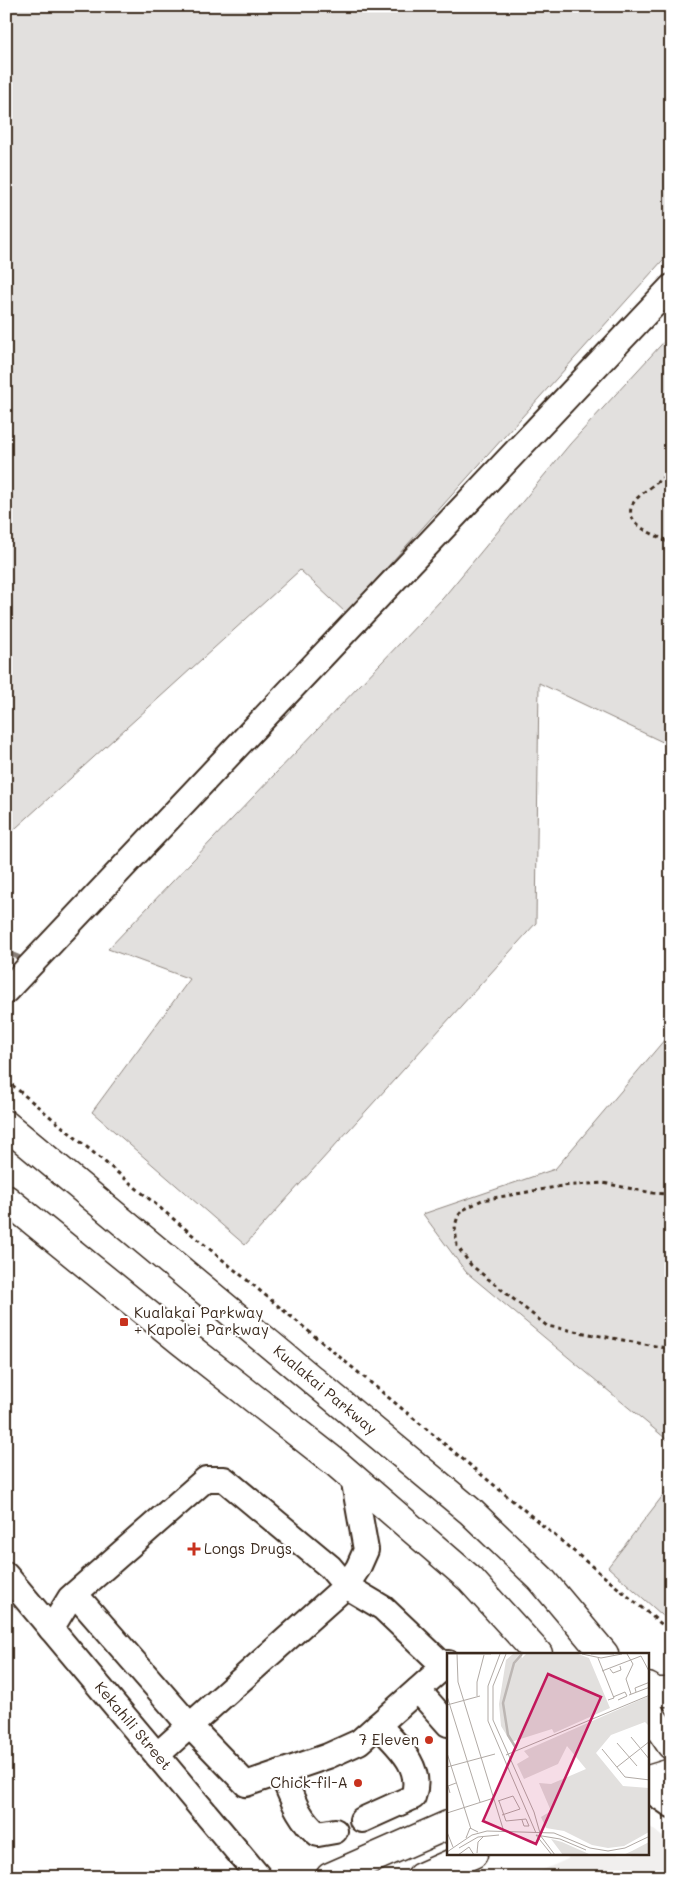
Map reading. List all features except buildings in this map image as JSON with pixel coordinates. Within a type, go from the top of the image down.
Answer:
[{"type":"main road","name":"Kualakai Parkway","points":[[6,1125],[470,1512],[541,1579],[603,1653]]},
{"type":"main road","points":[[6,1199],[353,1477],[470,1579],[537,1653]]},
{"type":"main road","points":[[650,1689],[655,1692],[671,1692]]},
{"type":"main road","points":[[650,1779],[671,1773]]},
{"type":"main road","points":[[330,1877],[447,1825]]},
{"type":"main road","points":[[421,1877],[468,1856]]},
{"type":"street","points":[[6,991],[671,287]]},
{"type":"street","points":[[158,1755],[346,1586],[358,1568],[366,1550],[353,1477]]},
{"type":"street","points":[[51,1629],[75,1594],[206,1479],[224,1479],[330,1566],[346,1586],[384,1608],[446,1664],[359,1742],[328,1756],[246,1784],[190,1726],[75,1594]]},
{"type":"street","name":"Kekahili Street","points":[[9,1583],[51,1629],[259,1877]]},
{"type":"street","points":[[418,1690],[447,1723]]},
{"type":"street","points":[[362,1820],[414,1797],[418,1785],[414,1770],[406,1756],[378,1725]]},
{"type":"street","points":[[281,1772],[300,1814],[308,1826],[318,1834],[335,1831]]},
{"type":"street","points":[[650,1790],[671,1805]]},
{"type":"path","points":[[671,461],[668,472],[634,501],[630,510],[637,524],[671,545]]},
{"type":"path","points":[[6,1080],[671,1632]]},
{"type":"path","points":[[671,1192],[665,1194],[653,1193],[603,1183],[562,1186],[482,1200],[463,1210],[458,1216],[455,1226],[457,1246],[471,1265],[547,1326],[671,1349]]},
{"type":"shaded area","points":[[6,6],[671,6],[671,251],[346,613],[300,570],[6,837]]},
{"type":"shaded area","points":[[671,334],[671,746],[539,683],[536,923],[245,1245],[92,1112],[190,979],[108,949],[443,598],[570,444]]},
{"type":"shaded area","points":[[671,1032],[671,1443],[466,1272],[423,1214],[555,1169]]},
{"type":"shaded area","points":[[671,1485],[671,1623],[608,1567]]},
{"type":"shaded area","points":[[650,1827],[671,1844],[671,1877],[527,1877],[568,1859],[567,1856],[650,1856]]},
{"type":"waterway","points":[[6,952],[18,957]]},
{"type":"place","name":"Kualakai Parkway + Kapolei Parkway","points":[[124,1322]]},
{"type":"place","name":"Longs Drugs","points":[[194,1549]]},
{"type":"place","name":"7 Eleven","points":[[429,1740]]},
{"type":"place","name":"Chick-fil-A","points":[[358,1783]]}]
